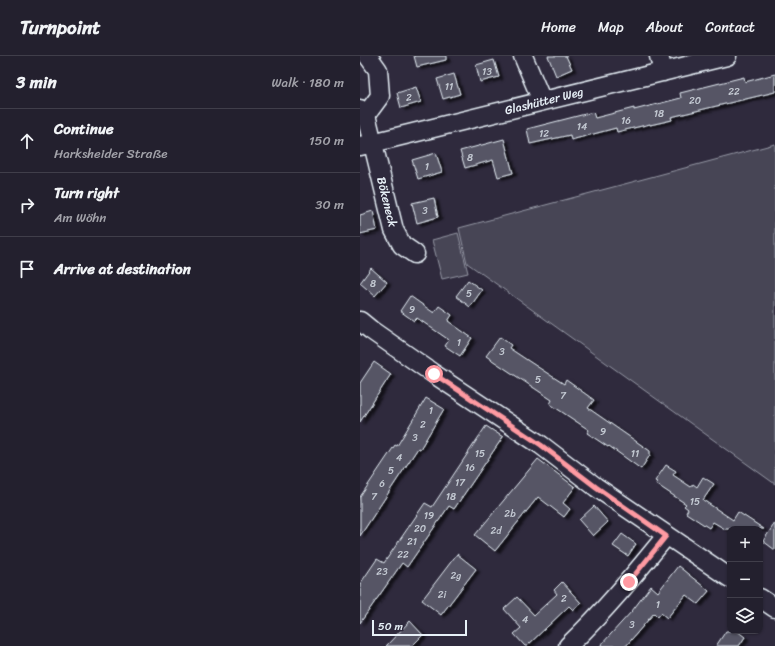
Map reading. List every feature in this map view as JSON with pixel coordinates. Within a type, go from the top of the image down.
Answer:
[{"type":"street","points":[[363,112],[380,96],[378,70],[368,56]]},
{"type":"street","points":[[523,56],[542,101]]},
{"type":"street","name":"Glashütter Weg","points":[[366,144],[542,101],[661,64],[727,56]]},
{"type":"street","name":"Bökeneck","points":[[363,112],[366,144],[394,230],[402,246],[415,254]]},
{"type":"street","points":[[361,324],[541,445],[596,487],[727,576]]},
{"type":"street","points":[[568,646],[584,631],[629,582],[666,536]]},
{"type":"street","points":[[763,600],[775,608]]},
{"type":"shaded area","points":[[775,144],[775,484],[467,263],[459,228]]},
{"type":"shaded area","points":[[458,233],[468,273],[442,279],[432,240]]},
{"type":"building","points":[[414,56],[446,56],[446,60],[417,67]]},
{"type":"building","points":[[548,56],[566,56],[572,69],[556,76]]},
{"type":"building","points":[[494,60],[499,77],[480,82],[476,65]]},
{"type":"building","points":[[454,74],[460,94],[443,99],[437,79]]},
{"type":"building","points":[[775,74],[775,92],[671,117],[672,120],[650,125],[617,132],[616,128],[571,140],[570,135],[530,144],[527,129],[593,112],[595,118],[634,108],[634,110],[681,98],[680,93],[744,77],[745,82]]},
{"type":"building","points":[[416,87],[421,102],[401,108],[397,93]]},
{"type":"building","points":[[504,139],[513,173],[498,177],[493,160],[465,168],[460,151]]},
{"type":"building","points":[[436,153],[442,172],[418,179],[412,160]]},
{"type":"building","points":[[434,198],[438,217],[417,223],[412,203]]},
{"type":"building","points":[[373,211],[377,230],[360,234],[360,215]]},
{"type":"building","points":[[371,268],[387,282],[375,296],[360,283]]},
{"type":"building","points":[[468,280],[482,290],[470,307],[456,296]]},
{"type":"building","points":[[410,296],[434,313],[439,306],[452,315],[448,321],[472,338],[460,356],[445,346],[449,340],[417,318],[414,321],[400,311]]},
{"type":"building","points":[[500,337],[511,345],[509,348],[564,384],[566,380],[594,400],[588,408],[650,451],[650,455],[641,469],[609,446],[608,447],[587,433],[589,430],[550,404],[552,400],[486,356]]},
{"type":"building","points":[[374,362],[391,374],[360,422],[360,383]]},
{"type":"building","points":[[426,398],[444,409],[420,449],[418,448],[360,536],[360,497],[395,445],[397,446]]},
{"type":"building","points":[[486,426],[503,437],[454,509],[449,506],[407,567],[402,563],[360,623],[360,584],[377,559],[384,563],[425,503],[432,507]]},
{"type":"building","points":[[538,459],[575,487],[563,503],[570,509],[564,517],[538,497],[495,551],[475,535]]},
{"type":"building","points":[[666,465],[676,471],[673,475],[691,487],[693,484],[697,487],[703,477],[714,484],[703,500],[733,520],[738,512],[759,526],[727,526],[727,529],[725,529],[713,522],[709,528],[686,513],[688,509],[684,506],[686,504],[656,484],[657,482],[655,481]]},
{"type":"building","points":[[594,506],[608,522],[593,536],[579,520]]},
{"type":"building","points":[[775,523],[775,550],[763,541]]},
{"type":"building","points":[[622,534],[636,544],[628,556],[613,546]]},
{"type":"building","points":[[457,554],[476,569],[441,615],[422,600]]},
{"type":"building","points":[[678,566],[709,591],[698,604],[686,595],[667,618],[661,613],[658,617],[654,613],[626,646],[600,646],[632,611],[651,586],[658,592]]},
{"type":"building","points":[[562,582],[581,603],[573,610],[569,606],[527,646],[525,646],[514,634],[521,628],[504,609],[517,597],[534,615],[557,594],[554,590]]},
{"type":"building","points":[[410,621],[423,635],[412,646],[386,646]]},
{"type":"building","points":[[726,631],[727,634],[741,634],[745,637],[739,646],[716,646]]},
{"type":"route","points":[[434,374],[541,445],[596,487],[666,536],[629,582]]}]
